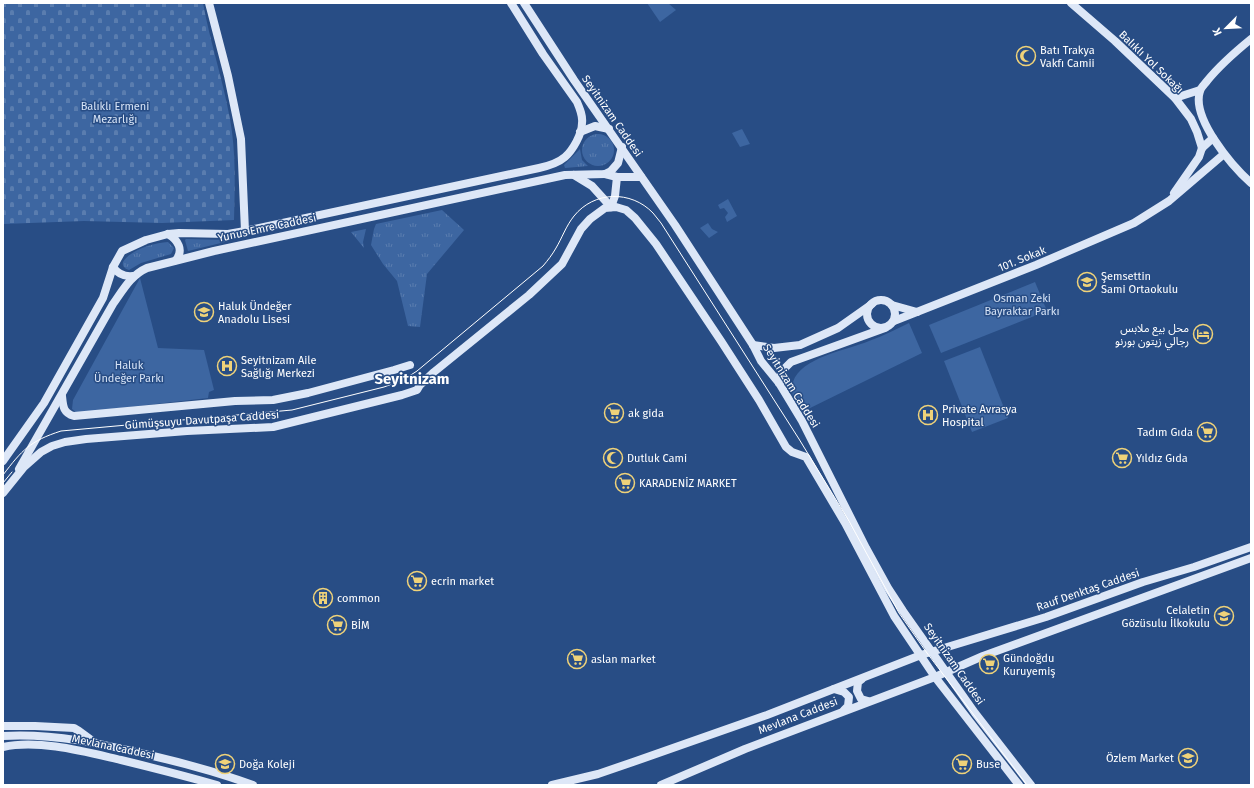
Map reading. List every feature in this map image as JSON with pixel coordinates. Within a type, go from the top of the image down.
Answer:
[{"type":"main road","points":[[210,3],[228,76],[241,139],[246,231]]},
{"type":"main road","name":"Seyitnizam Caddesi","points":[[511,3],[543,54],[577,102],[580,109],[582,124],[580,132]]},
{"type":"main road","name":"Seyitnizam Caddesi","points":[[524,3],[574,80],[675,225],[753,345],[761,361],[780,383],[809,433],[866,548],[888,588],[945,672],[1031,785]]},
{"type":"main road","name":"Balıklı Yol Sokağı","points":[[1071,3],[1115,41],[1174,98],[1191,119],[1202,148]]},
{"type":"main road","points":[[1174,98],[1200,90],[1220,65],[1251,39]]},
{"type":"main road","points":[[1200,90],[1199,106],[1213,138],[1238,172],[1251,183]]},
{"type":"main road","points":[[580,132],[595,126],[609,129]]},
{"type":"main road","name":"Yunus Emre Caddesi","points":[[5,459],[44,403],[103,298],[113,267],[122,251],[146,240],[168,234],[228,234],[246,231],[549,165],[565,157],[573,146],[580,132]]},
{"type":"main road","points":[[1169,201],[1199,157],[1202,148],[1213,138]]},
{"type":"main road","points":[[605,174],[611,171],[618,163],[622,147]]},
{"type":"main road","points":[[1169,201],[1224,154]]},
{"type":"main road","points":[[572,174],[592,186],[611,207],[615,196],[617,177]]},
{"type":"main road","name":"Yunus Emre Caddesi","points":[[14,479],[113,304],[133,276],[139,271],[176,260],[472,194],[572,174],[605,174],[617,177],[641,177]]},
{"type":"main road","name":"101. Sokak","points":[[894,321],[1036,265],[1134,223],[1169,201]]},
{"type":"main road","name":"Seyitnizam Caddesi","points":[[611,207],[626,210],[635,218],[656,244],[759,400],[786,447],[792,452],[806,457],[845,523],[894,616],[935,676],[1019,785]]},
{"type":"main road","name":"Gümüşsuyu Davutpaşa Caddesi","points":[[14,479],[41,452],[52,446],[65,442],[187,431],[273,427],[417,390],[429,376],[529,296],[562,264],[581,229],[590,219],[605,208],[611,207]]},
{"type":"main road","points":[[168,234],[175,238],[180,247],[179,256],[176,260]]},
{"type":"main road","points":[[113,267],[121,274],[133,276]]},
{"type":"main road","points":[[753,345],[774,348],[800,345],[838,328],[872,304],[882,300],[889,302],[892,305],[917,312]]},
{"type":"main road","points":[[872,304],[868,312],[869,321],[876,327],[885,328]]},
{"type":"main road","points":[[780,383],[781,372],[791,362],[888,326],[894,321],[895,313],[892,305]]},
{"type":"main road","name":"Gümüşsuyu Davutpaşa Caddesi","points":[[62,396],[65,411],[67,414],[74,416],[236,401],[273,400],[308,393],[410,365]]},
{"type":"main road","points":[[3,493],[14,479]]},
{"type":"main road","name":"Rauf Denktaş Caddesi","points":[[552,785],[598,774],[735,726],[932,652],[1046,617],[1143,582],[1194,567],[1251,547]]},
{"type":"main road","points":[[945,672],[962,664],[1251,558]]},
{"type":"main road","name":"Mevlana Caddesi","points":[[660,785],[745,749],[945,672]]},
{"type":"main road","points":[[862,678],[858,682],[857,691],[861,699],[868,701]]},
{"type":"main road","points":[[834,689],[844,692],[849,697],[850,702],[844,710]]},
{"type":"main road","points":[[3,726],[74,728],[94,743]]},
{"type":"main road","name":"Mevlana Caddesi","points":[[3,736],[24,734],[94,743],[192,766],[253,785]]},
{"type":"main road","name":"Mevlana Caddesi","points":[[3,747],[15,744],[52,746],[79,750],[217,785]]},
{"type":"green space","name":"Balıklı Ermeni Mezarlığı","points":[[3,3],[203,3],[232,131],[235,169],[234,220],[162,223],[84,221],[3,224]]},
{"type":"green space","points":[[647,3],[668,3],[676,10],[660,22]]},
{"type":"green space","points":[[742,129],[750,144],[740,147],[732,133]]},
{"type":"green space","points":[[595,134],[601,134],[611,141],[614,150],[613,156],[607,163],[601,166],[595,166],[585,159],[582,153],[582,147],[589,137]]},
{"type":"green space","points":[[580,149],[582,160],[588,166],[565,168],[564,165]]},
{"type":"green space","points":[[728,199],[737,216],[727,222],[725,217],[728,213],[724,208],[720,209],[718,205]]},
{"type":"green space","points":[[442,210],[464,230],[427,274],[420,327],[408,326],[397,281],[383,264],[371,245],[374,229],[376,224]]},
{"type":"green space","points":[[708,223],[712,229],[718,232],[709,238],[700,228]]},
{"type":"green space","points":[[366,229],[363,242],[364,248],[351,232]]},
{"type":"green space","points":[[186,239],[228,240],[229,241],[188,251]]},
{"type":"green space","points":[[168,242],[174,248],[171,254],[141,263],[129,270],[123,266],[123,262],[127,257],[137,250],[150,245]]},
{"type":"green space","name":"Haluk Ündeğer Parkı","points":[[140,278],[158,348],[204,350],[214,390],[209,392],[208,398],[77,413],[72,409],[73,400]]},
{"type":"green space","name":"Osman Zeki Bayraktar Parkı","points":[[1035,282],[1047,311],[941,353],[929,325]]},
{"type":"green space","points":[[909,323],[922,353],[802,412],[794,398],[792,386],[798,373],[805,366],[815,360],[874,339]]},
{"type":"green space","points":[[980,347],[1008,418],[972,432],[944,361]]},
{"type":"tram line","points":[[3,475],[28,447],[61,431],[292,410],[384,387],[403,380],[417,371],[543,266],[554,251],[571,220],[582,208],[602,198],[613,196],[634,200],[653,213],[661,223],[799,439],[849,521],[899,613],[927,653],[1027,785]]},
{"type":"tram line","points":[[3,483],[12,472]]},
{"type":"place","name":"Batı Trakya Vakfı Camii","points":[[1026,56]]},
{"type":"place","name":"Şemsettin Sami Ortaokulu","points":[[1087,282]]},
{"type":"place","name":"Haluk Ündeğer Anadolu Lisesi","points":[[204,312]]},
{"type":"place","name":"محل بيع ملابس رجالي زيتون بورنو","points":[[1203,334]]},
{"type":"place","name":"Seyitnizam Aile Sağlığı Merkezi","points":[[227,366]]},
{"type":"place","name":"ak gida","points":[[614,413]]},
{"type":"place","name":"Private Avrasya Hospital","points":[[928,415]]},
{"type":"place","name":"Tadım Gıda","points":[[1207,432]]},
{"type":"place","name":"Dutluk Cami","points":[[613,458]]},
{"type":"place","name":"Yıldız Gıda","points":[[1122,458]]},
{"type":"place","name":"KARADENİZ MARKET","points":[[625,483]]},
{"type":"place","name":"ecrin market","points":[[417,581]]},
{"type":"place","name":"common","points":[[323,598]]},
{"type":"place","name":"Celaletin Gözüsulu İlkokulu","points":[[1224,616]]},
{"type":"place","name":"BİM","points":[[337,625]]},
{"type":"place","name":"aslan market","points":[[577,659]]},
{"type":"place","name":"Gündoğdu Kuruyemiş","points":[[989,664]]},
{"type":"place","name":"Özlem Market","points":[[1188,758]]},
{"type":"place","name":"Doğa Koleji","points":[[225,764]]},
{"type":"place","name":"Buse","points":[[962,764]]},
{"type":"district","name":"Seyitnizam","points":[[412,379]]}]
